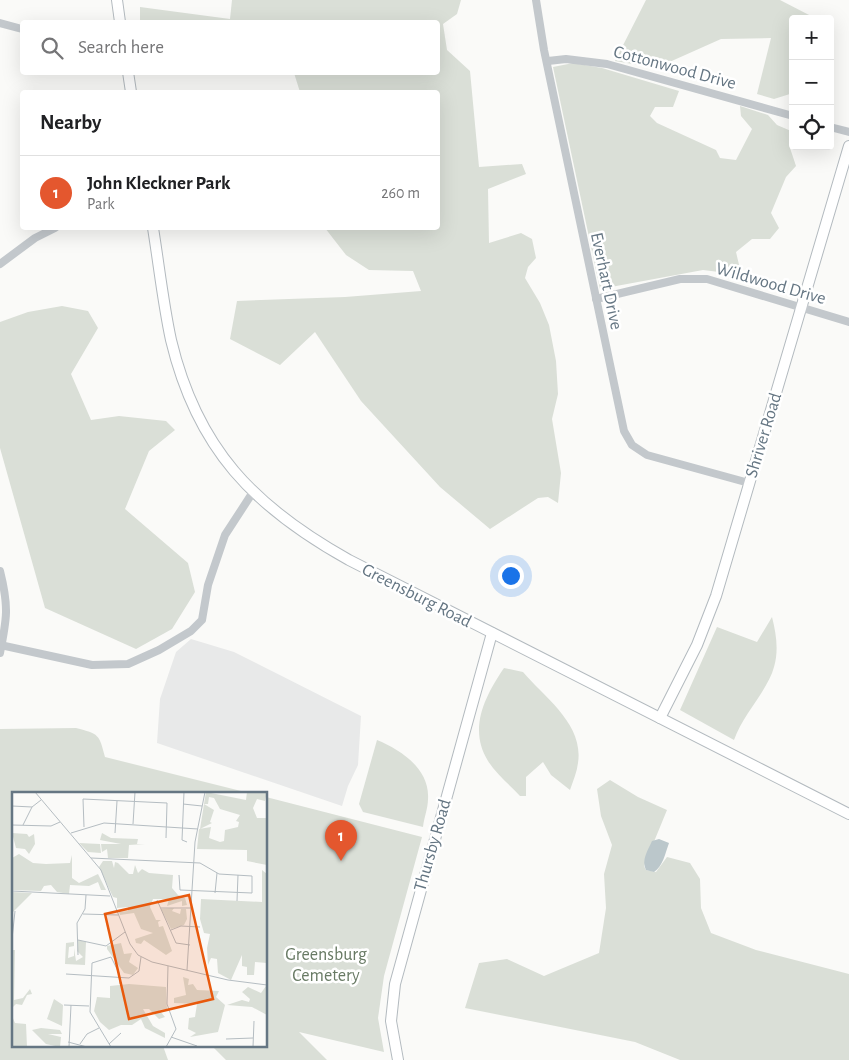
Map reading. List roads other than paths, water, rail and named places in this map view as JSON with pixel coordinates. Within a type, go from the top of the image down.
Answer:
[{"type":"street","points":[[117,0],[120,20]]},
{"type":"street","name":"Everhart Drive","points":[[536,0],[544,50],[548,61],[622,425],[632,444],[656,457],[749,483]]},
{"type":"street","points":[[0,23],[20,28]]},
{"type":"street","name":"Cottonwood Drive","points":[[548,61],[566,59],[607,64],[789,115]]},
{"type":"street","points":[[128,75],[131,90]]},
{"type":"street","points":[[834,128],[849,132]]},
{"type":"street","name":"Shriver Road","points":[[660,718],[707,621],[722,580],[849,146]]},
{"type":"street","points":[[0,264],[35,238],[51,230]]},
{"type":"street","name":"Greensburg Road","points":[[153,230],[171,339],[184,384],[212,439],[229,465],[253,492],[286,521],[312,539],[492,633],[849,814]]},
{"type":"street","name":"Wildwood Drive","points":[[596,299],[680,279],[694,278],[716,281],[849,322]]},
{"type":"street","points":[[0,571],[6,596],[8,619],[1,648],[92,665],[128,664],[159,650],[192,631],[202,620],[208,585],[225,535],[253,492]]},
{"type":"street","name":"Thursby Road","points":[[398,1060],[392,1021],[395,984],[492,633]]},
{"type":"place","name":"John Kleckner Park","points":[[341,861]]},
{"type":"park label","name":"Greensburg Cemetery","points":[[326,964]]}]
